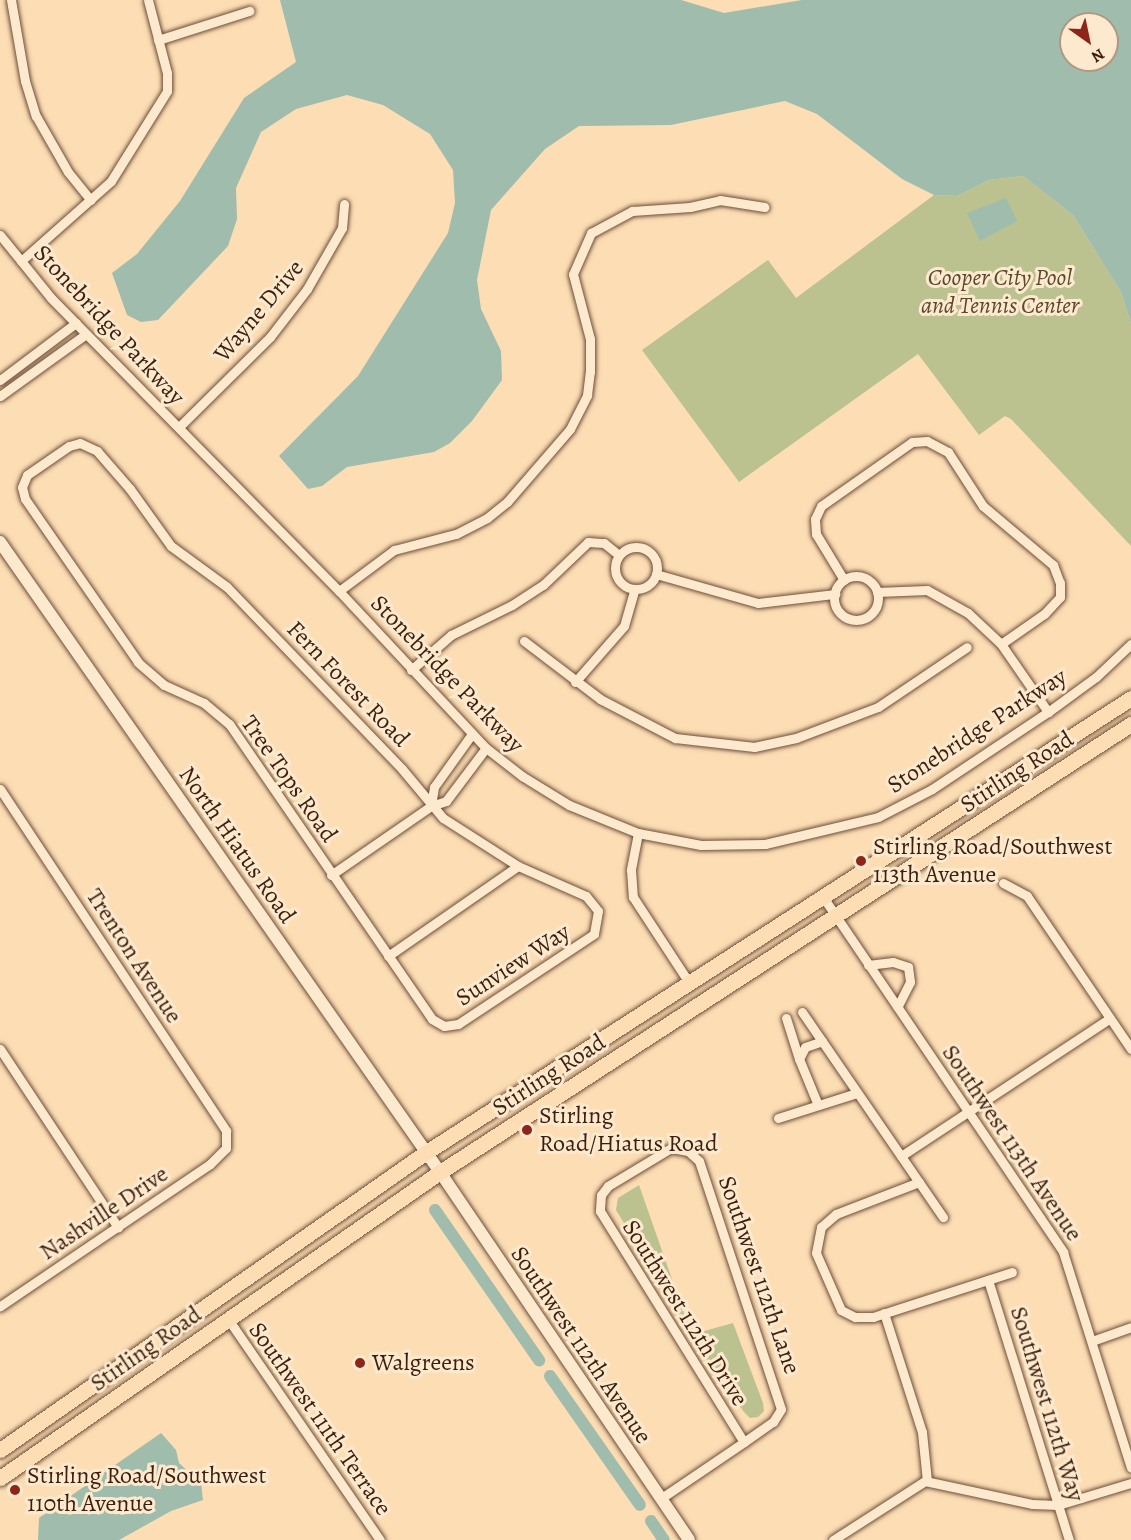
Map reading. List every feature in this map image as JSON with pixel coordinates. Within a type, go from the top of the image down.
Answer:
[{"type":"main road","name":"Stirling Road","points":[[0,1450],[424,1153],[690,984],[1131,698]]},
{"type":"main road","name":"Stirling Road","points":[[0,1478],[440,1172],[1131,724]]},
{"type":"street","points":[[10,0],[24,81],[36,116],[68,172],[91,200]]},
{"type":"street","points":[[21,261],[111,181],[148,124],[169,83],[148,0]]},
{"type":"street","points":[[158,40],[249,11]]},
{"type":"street","points":[[339,591],[394,550],[456,534],[487,518],[507,502],[570,429],[587,395],[590,372],[590,339],[573,274],[591,232],[632,211],[690,207],[720,200],[764,207]]},
{"type":"street","name":"Wayne Drive","points":[[179,427],[270,337],[307,289],[342,228],[344,204]]},
{"type":"street","name":"Stonebridge Parkway","points":[[0,235],[76,323],[339,591],[486,748],[522,776],[569,805],[638,834],[700,845],[765,844],[878,817],[932,789],[1048,711],[1096,677],[1131,644]]},
{"type":"street","points":[[0,380],[76,323]]},
{"type":"street","points":[[0,396],[86,333]]},
{"type":"street","points":[[844,580],[816,534],[815,519],[821,506],[912,442],[927,441],[948,452],[983,506],[1053,565],[1060,583],[1060,597],[1044,614],[1001,644]]},
{"type":"street","name":"Tree Tops Road","points":[[80,443],[69,446],[32,471],[22,486],[30,507],[133,655],[158,681],[204,703],[229,724],[432,1020],[444,1026]]},
{"type":"street","name":"Fern Forest Road","points":[[80,443],[97,451],[130,489],[171,546],[227,587],[402,769],[431,806],[463,834],[518,866],[586,896],[598,911],[598,928]]},
{"type":"street","name":"North Hiatus Road","points":[[0,542],[424,1153],[440,1172]]},
{"type":"street","points":[[411,670],[451,635],[535,590],[588,543],[604,543],[619,555]]},
{"type":"street","points":[[630,548],[644,548],[654,557],[656,574],[645,588],[634,590],[625,587],[616,576],[619,555],[630,548]]},
{"type":"street","points":[[656,574],[758,603],[835,594]]},
{"type":"street","points":[[835,594],[844,580],[864,577],[877,592]]},
{"type":"street","points":[[575,682],[624,626],[634,590]]},
{"type":"street","points":[[877,592],[927,590],[968,613],[1001,644],[1048,711]]},
{"type":"street","points":[[835,594],[841,613],[854,619],[873,611],[877,592]]},
{"type":"street","points":[[524,640],[575,682],[675,738],[754,747],[796,738],[878,707],[967,647]]},
{"type":"street","points":[[431,806],[434,787],[472,734]]},
{"type":"street","points":[[331,875],[431,806],[446,801],[486,748]]},
{"type":"street","name":"Trenton Avenue","points":[[0,789],[226,1131],[226,1148]]},
{"type":"street","points":[[638,834],[631,870],[633,897],[690,984]]},
{"type":"street","points":[[388,956],[518,866]]},
{"type":"street","points":[[1004,883],[1027,896],[1131,1049]]},
{"type":"street","name":"Southwest 113th Avenue","points":[[823,897],[1063,1252],[1131,1468]]},
{"type":"street","name":"Sunview Way","points":[[444,1026],[464,1021],[588,940],[598,928]]},
{"type":"street","points":[[868,965],[893,962],[908,967],[910,982],[897,1007]]},
{"type":"street","points":[[802,1012],[943,1217]]},
{"type":"street","points":[[786,1018],[818,1105]]},
{"type":"street","points":[[901,1156],[1110,1018]]},
{"type":"street","points":[[800,1059],[805,1047],[822,1041]]},
{"type":"street","points":[[0,1049],[118,1227]]},
{"type":"street","points":[[778,1118],[856,1093]]},
{"type":"street","name":"Nashville Drive","points":[[0,1306],[210,1164],[226,1148]]},
{"type":"street","name":"Southwest 112th Lane","points":[[600,1201],[608,1186],[660,1152],[677,1148],[688,1151],[702,1168],[780,1399],[778,1416],[744,1443]]},
{"type":"street","name":"Southwest 112th Avenue","points":[[440,1172],[689,1540]]},
{"type":"street","points":[[919,1182],[836,1214],[817,1234],[816,1253],[836,1305],[846,1313],[864,1317],[884,1313],[1012,1272]]},
{"type":"street","name":"Southwest 112th Drive","points":[[600,1201],[602,1217],[744,1443]]},
{"type":"street","name":"Southwest 112th Way","points":[[988,1280],[1069,1540]]},
{"type":"street","points":[[884,1313],[922,1432],[926,1481]]},
{"type":"street","name":"Southwest 111th Terrace","points":[[228,1319],[380,1540]]},
{"type":"street","points":[[1092,1341],[1131,1327]]},
{"type":"street","points":[[660,1499],[744,1443]]},
{"type":"street","points":[[833,1540],[926,1481],[1032,1504],[1058,1505],[1131,1483]]},
{"type":"green space","name":"Cooper City Pool and Tennis Center","points":[[1023,176],[1073,215],[1121,292],[1131,324],[1131,546],[1011,419],[1005,416],[979,435],[918,354],[739,482],[642,350],[768,260],[796,298],[934,195],[957,196],[989,180]]},
{"type":"green space","points":[[639,1185],[686,1319],[697,1333],[733,1323],[763,1403],[764,1411],[758,1417],[750,1418],[744,1412],[713,1370],[616,1210],[618,1198]]},
{"type":"shaded area","points":[[280,0],[681,0],[724,13],[802,0],[1131,0],[1131,324],[1121,292],[1073,215],[1023,176],[989,180],[957,196],[934,195],[902,179],[817,114],[785,101],[671,125],[579,126],[545,149],[491,210],[477,280],[481,309],[501,351],[502,380],[472,421],[450,443],[434,452],[347,467],[322,486],[308,489],[279,456],[358,376],[448,233],[455,203],[453,170],[430,134],[383,105],[347,95],[296,109],[261,132],[236,188],[237,219],[228,246],[158,320],[141,322],[127,315],[112,273],[137,254],[180,201],[244,98],[296,62]]},
{"type":"shaded area","points":[[1006,198],[1017,221],[980,241],[967,213]]},
{"type":"shaded area","points":[[161,1433],[176,1450],[179,1463],[201,1483],[203,1500],[171,1511],[119,1540],[38,1540],[39,1518]]},
{"type":"waterway","points":[[435,1210],[539,1360]]},
{"type":"waterway","points":[[550,1376],[640,1505]]},
{"type":"waterway","points":[[651,1521],[664,1540]]},
{"type":"place","name":"Stirling Road/Southwest 113th Avenue","points":[[861,861]]},
{"type":"place","name":"Stirling Road/Hiatus Road","points":[[527,1130]]},
{"type":"place","name":"Walgreens","points":[[360,1363]]},
{"type":"place","name":"Stirling Road/Southwest 110th Avenue","points":[[15,1490]]}]
